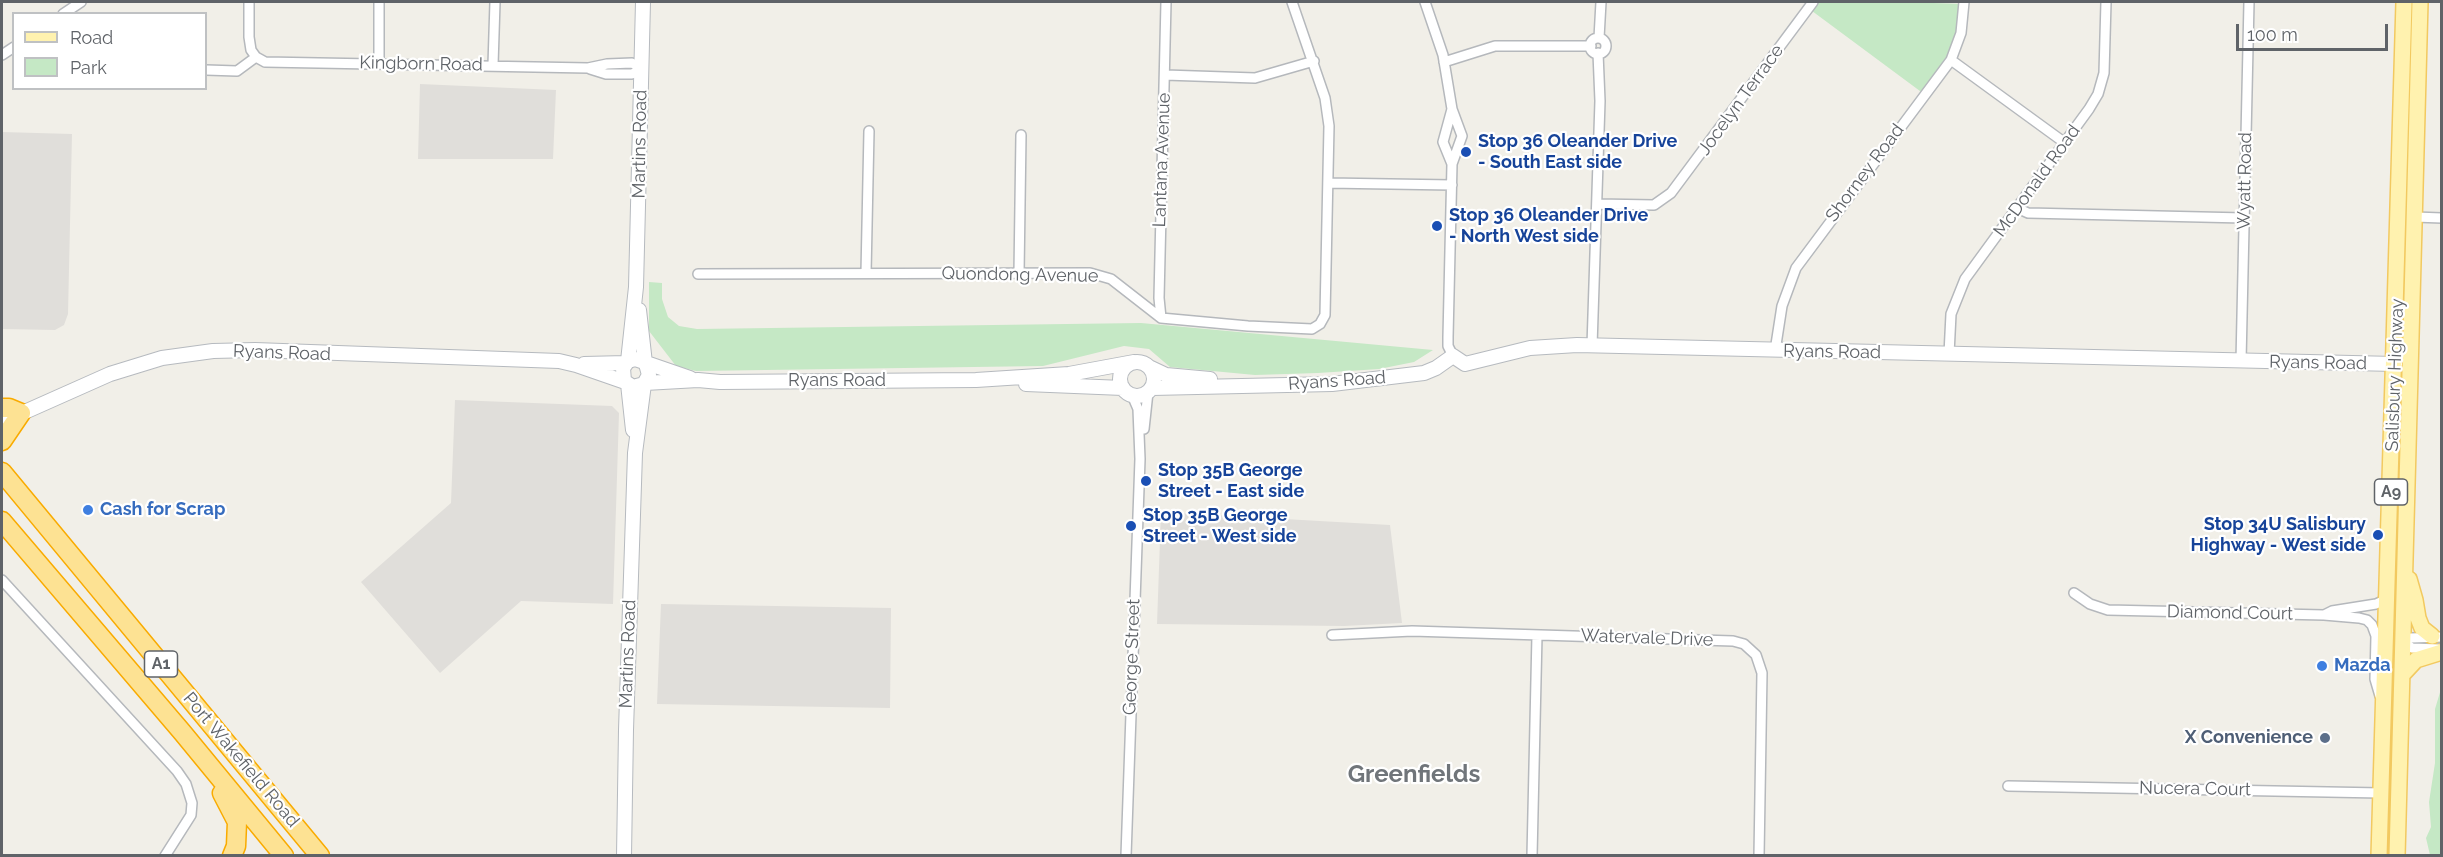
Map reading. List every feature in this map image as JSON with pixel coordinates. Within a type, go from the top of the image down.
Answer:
[{"type":"highway","points":[[2,408],[21,413],[2,441]]},
{"type":"highway","name":"Port Wakefield Road","points":[[2,472],[320,855]]},
{"type":"highway","name":"Port Wakefield Road","points":[[2,521],[284,855]]},
{"type":"highway","points":[[197,750],[237,822],[236,846],[232,855]]},
{"type":"main road","name":"Salisbury Highway","points":[[2379,855],[2404,2]]},
{"type":"main road","name":"Salisbury Highway","points":[[2397,855],[2412,366],[2420,2]]},
{"type":"main road","points":[[2399,218],[2415,217]]},
{"type":"main road","points":[[2395,364],[2412,366]]},
{"type":"main road","points":[[2405,568],[2422,628],[2437,637]]},
{"type":"main road","points":[[2383,742],[2392,712],[2395,652],[2403,642],[2387,620]]},
{"type":"main road","points":[[2402,675],[2416,660],[2442,650]]},
{"type":"street","points":[[66,12],[81,2]]},
{"type":"street","points":[[207,70],[237,71],[256,57],[251,50],[249,37],[249,2]]},
{"type":"street","points":[[379,2],[379,63]]},
{"type":"street","points":[[493,65],[495,2]]},
{"type":"street","name":"Martins Road","points":[[627,362],[636,287],[643,2]]},
{"type":"street","name":"Lantana Avenue","points":[[1161,318],[1159,298],[1166,2]]},
{"type":"street","points":[[1161,318],[1305,330],[1317,327],[1325,315],[1328,111],[1314,60],[1292,2]]},
{"type":"street","points":[[1425,2],[1444,62],[1452,109],[1462,136],[1452,164],[1448,336],[1453,356]]},
{"type":"street","points":[[1592,346],[1600,101],[1594,39],[1599,38],[1601,2]]},
{"type":"street","name":"Jocelyn Terrace","points":[[1597,204],[1654,205],[1671,193],[1813,2]]},
{"type":"street","name":"Shorney Road","points":[[1775,351],[1782,306],[1800,261],[1951,60],[1961,33],[1964,2]]},
{"type":"street","name":"McDonald Road","points":[[1949,354],[1951,314],[1965,279],[2090,110],[2102,83],[2106,2]]},
{"type":"street","name":"Wyatt Road","points":[[2241,361],[2249,2]]},
{"type":"street","points":[[1444,62],[1495,46],[1594,50]]},
{"type":"street","name":"Kingborn Road","points":[[256,57],[265,62],[588,68],[607,64],[632,63],[642,69]]},
{"type":"street","points":[[1165,75],[1255,78],[1314,60]]},
{"type":"street","points":[[1951,60],[2065,143]]},
{"type":"street","points":[[1452,109],[1443,142],[1452,164]]},
{"type":"street","points":[[866,273],[869,131]]},
{"type":"street","points":[[1018,273],[1021,135]]},
{"type":"street","points":[[1328,183],[1452,185]]},
{"type":"street","points":[[2017,208],[2028,213],[2244,218]]},
{"type":"street","points":[[2415,217],[2442,218]]},
{"type":"street","name":"Quondong Avenue","points":[[698,274],[1090,273],[1119,284],[1161,318]]},
{"type":"street","name":"Martins Road","points":[[636,287],[646,363]]},
{"type":"street","name":"Ryans Road","points":[[1150,390],[1332,384],[1424,373],[1453,356],[1465,364],[1530,348],[1592,346],[2395,364]]},
{"type":"street","name":"Ryans Road","points":[[2,422],[110,374],[162,358],[213,351],[255,350],[559,361],[626,383]]},
{"type":"street","points":[[635,359],[646,363],[649,375],[644,384],[637,387],[626,383],[622,370],[627,362],[635,359]]},
{"type":"street","name":"Ryans Road","points":[[576,365],[627,362]]},
{"type":"street","points":[[1134,362],[1145,363],[1154,376],[1150,390],[1143,395],[1127,392],[1120,383],[1121,372],[1134,362]]},
{"type":"street","name":"Ryans Road","points":[[644,384],[698,380],[720,382],[976,380],[1069,374],[1134,362]]},
{"type":"street","name":"Ryans Road","points":[[646,363],[698,380]]},
{"type":"street","name":"Ryans Road","points":[[1149,366],[1166,375],[1278,384]]},
{"type":"street","name":"Ryans Road","points":[[976,380],[1127,392]]},
{"type":"street","name":"Martins Road","points":[[626,383],[635,453]]},
{"type":"street","name":"Martins Road","points":[[624,855],[635,453],[644,384]]},
{"type":"street","name":"George Street","points":[[1140,459],[1150,390]]},
{"type":"street","name":"George Street","points":[[1126,855],[1140,459],[1138,409],[1127,392]]},
{"type":"street","points":[[2,580],[177,771],[186,784],[192,803],[191,815],[165,855]]},
{"type":"street","name":"Diamond Court","points":[[2074,593],[2090,604],[2108,610],[2324,615],[2332,611],[2376,604],[2387,598]]},
{"type":"street","points":[[2324,615],[2360,618],[2372,625],[2376,636],[2376,685],[2384,704]]},
{"type":"street","name":"Watervale Drive","points":[[1332,635],[1412,632],[1732,641],[1744,644],[1753,651],[1761,664],[1762,673],[1759,855]]},
{"type":"street","points":[[1532,855],[1537,635]]},
{"type":"street","points":[[2437,637],[2411,638],[2403,642],[2412,648],[2442,650]]},
{"type":"street","name":"Nucera Court","points":[[2008,786],[2381,793]]},
{"type":"shaded area","points":[[420,84],[556,90],[553,159],[418,159]]},
{"type":"shaded area","points":[[2,132],[72,134],[68,314],[64,325],[55,330],[2,329]]},
{"type":"shaded area","points":[[455,400],[612,406],[619,413],[613,604],[521,601],[440,673],[361,582],[451,503]]},
{"type":"shaded area","points":[[1161,512],[1390,525],[1402,623],[1344,626],[1157,624]]},
{"type":"shaded area","points":[[661,604],[891,608],[890,708],[657,704]]},
{"type":"green space","points":[[1813,2],[1964,4],[1951,60],[1924,94],[1808,8]]},
{"type":"green space","points":[[649,282],[662,283],[662,299],[668,317],[679,326],[697,329],[1141,323],[1433,350],[1414,362],[1379,369],[1255,375],[1170,367],[1149,349],[1124,346],[1043,366],[696,371],[676,366],[649,331]]},
{"type":"green space","points":[[2441,689],[2441,855],[2430,855],[2426,838],[2431,827],[2429,802],[2435,763],[2435,709]]},
{"type":"place","name":"Stop 36 Oleander Drive - South East side","points":[[1466,152]]},
{"type":"place","name":"Stop 36 Oleander Drive - North West side","points":[[1437,226]]},
{"type":"place","name":"Stop 35B George Street - East side","points":[[1146,481]]},
{"type":"place","name":"Cash for Scrap","points":[[88,510]]},
{"type":"place","name":"Stop 35B George Street - West side","points":[[1131,526]]},
{"type":"place","name":"Stop 34U Salisbury Highway - West side","points":[[2378,535]]},
{"type":"place","name":"Mazda","points":[[2322,666]]},
{"type":"place","name":"X Convenience","points":[[2325,738]]},
{"type":"district","name":"Greenfields","points":[[1414,775]]}]
